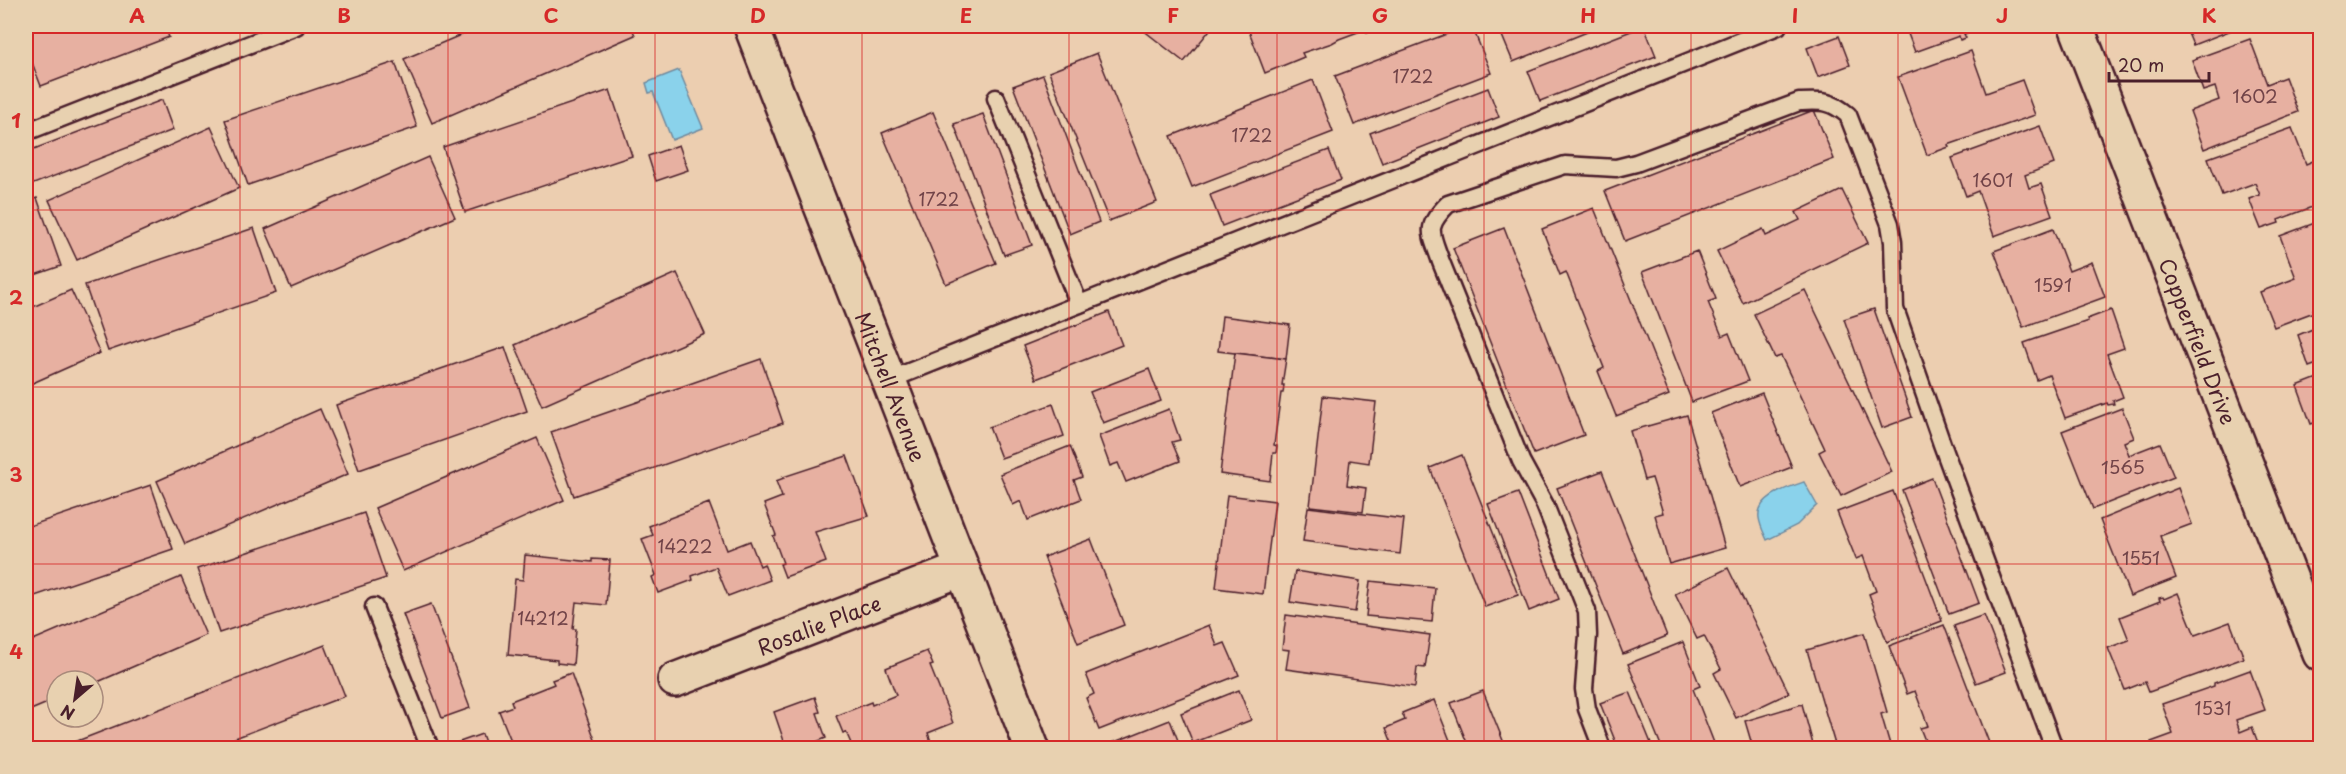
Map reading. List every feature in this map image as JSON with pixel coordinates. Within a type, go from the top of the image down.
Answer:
[{"type":"street","name":"Mitchell Avenue","points":[[751,26],[1032,748]]},
{"type":"street","name":"Copperfield Drive","points":[[2076,26],[2320,654]]},
{"type":"street","name":"Rosalie Place","points":[[675,680],[962,569]]},
{"type":"lane","points":[[26,132],[296,26]]},
{"type":"lane","points":[[889,380],[1778,26]]},
{"type":"lane","points":[[996,98],[1079,304]]},
{"type":"lane","points":[[1602,748],[1587,709],[1584,688],[1588,635],[1587,611],[1545,505],[1521,461],[1441,262],[1431,233],[1434,218],[1448,204],[1565,165],[1616,168],[1636,164],[1799,102],[1818,101],[1834,103],[1848,115],[1890,224],[1893,242],[1895,309],[2054,748]]},
{"type":"lane","points":[[374,607],[430,748]]},
{"type":"water","points":[[679,70],[703,128],[672,140],[653,92],[649,93],[646,83]]},
{"type":"water","points":[[1804,482],[1817,505],[1797,525],[1767,540],[1759,518],[1759,511],[1763,504],[1775,494]]},
{"type":"building","points":[[28,26],[164,26],[169,37],[41,86],[26,47],[26,39],[31,36]]},
{"type":"building","points":[[482,26],[631,26],[635,35],[432,123],[404,59]]},
{"type":"building","points":[[1138,26],[1213,26],[1184,62]]},
{"type":"building","points":[[1247,26],[1386,26],[1367,33],[1366,29],[1302,53],[1304,57],[1265,73]]},
{"type":"building","points":[[1472,26],[1491,73],[1354,125],[1335,76]]},
{"type":"building","points":[[1498,26],[1602,26],[1513,62]]},
{"type":"building","points":[[1644,26],[1656,56],[1540,101],[1528,71]]},
{"type":"building","points":[[1905,26],[1974,26],[1976,30],[1964,34],[1966,38],[1960,40],[1959,36],[1915,52]]},
{"type":"building","points":[[2185,26],[2242,26],[2193,45]]},
{"type":"building","points":[[1839,36],[1850,65],[1818,77],[1807,48]]},
{"type":"building","points":[[2250,39],[2267,84],[2285,77],[2298,112],[2204,149],[2190,111],[2219,100],[2215,87],[2203,91],[2192,60]]},
{"type":"building","points":[[1971,51],[1986,93],[2022,80],[2035,115],[1948,145],[1949,147],[1927,155],[1898,77]]},
{"type":"building","points":[[1097,53],[1157,202],[1109,221],[1049,72]]},
{"type":"building","points":[[395,62],[417,127],[248,185],[225,120]]},
{"type":"building","points":[[1043,75],[1099,222],[1070,234],[1013,86]]},
{"type":"building","points":[[1313,80],[1333,132],[1192,187],[1171,136]]},
{"type":"building","points":[[1488,88],[1499,117],[1382,163],[1370,133]]},
{"type":"building","points":[[610,90],[632,156],[465,212],[443,147]]},
{"type":"building","points":[[162,100],[173,130],[26,187],[26,152]]},
{"type":"building","points":[[1814,110],[1834,159],[1625,241],[1605,191]]},
{"type":"building","points":[[933,112],[996,263],[946,284],[882,133]]},
{"type":"building","points":[[983,114],[1032,245],[1004,255],[954,124]]},
{"type":"building","points":[[2040,126],[2054,164],[2025,175],[2029,188],[2041,184],[2052,215],[1994,236],[1978,191],[1966,196],[1952,158]]},
{"type":"building","points":[[211,127],[239,188],[77,260],[49,200]]},
{"type":"building","points":[[2292,128],[2306,164],[2320,158],[2320,204],[2261,229],[2249,199],[2260,195],[2255,183],[2222,195],[2208,158]]},
{"type":"building","points":[[679,145],[688,170],[656,181],[648,156]]},
{"type":"building","points":[[1329,150],[1341,180],[1222,226],[1210,195]]},
{"type":"building","points":[[428,157],[455,217],[291,288],[265,229]]},
{"type":"building","points":[[1842,190],[1868,243],[1743,303],[1717,251],[1763,229],[1766,236],[1800,220],[1796,212]]},
{"type":"building","points":[[37,198],[61,266],[26,278],[26,202]]},
{"type":"building","points":[[1594,208],[1669,395],[1616,416],[1598,371],[1604,368],[1566,272],[1560,275],[1542,229]]},
{"type":"building","points":[[2320,221],[2320,307],[2313,310],[2314,312],[2274,327],[2260,292],[2296,278],[2280,236]]},
{"type":"building","points":[[254,228],[276,293],[108,351],[85,285]]},
{"type":"building","points":[[1504,228],[1584,435],[1534,454],[1453,248]]},
{"type":"building","points":[[2053,229],[2069,271],[2092,262],[2105,297],[2023,327],[1994,251]]},
{"type":"building","points":[[1697,251],[1716,299],[1708,302],[1722,336],[1729,333],[1748,381],[1692,402],[1642,272]]},
{"type":"building","points":[[677,273],[705,334],[542,406],[515,345]]},
{"type":"building","points":[[71,290],[100,353],[26,386],[26,310]]},
{"type":"building","points":[[1805,290],[1892,472],[1841,496],[1819,452],[1825,449],[1781,356],[1775,358],[1754,314]]},
{"type":"building","points":[[1874,309],[1912,417],[1882,428],[1844,319]]},
{"type":"building","points":[[2111,310],[2124,348],[2107,354],[2123,397],[2113,401],[2114,404],[2108,405],[2107,403],[2065,418],[2049,375],[2037,380],[2024,343],[2088,321],[2087,319]]},
{"type":"building","points":[[1109,312],[1122,345],[1036,379],[1023,346]]},
{"type":"building","points":[[1222,316],[1290,325],[1286,359],[1218,351]]},
{"type":"building","points":[[2315,328],[2320,329],[2320,363],[2309,367],[2298,335]]},
{"type":"building","points":[[505,347],[527,411],[359,470],[336,405]]},
{"type":"building","points":[[1235,353],[1286,359],[1274,445],[1277,446],[1276,453],[1273,453],[1270,481],[1220,474]]},
{"type":"building","points":[[761,359],[783,423],[574,496],[551,432]]},
{"type":"building","points":[[1149,369],[1161,401],[1103,423],[1090,392]]},
{"type":"building","points":[[2320,377],[2320,421],[2311,424],[2297,386]]},
{"type":"building","points":[[1762,393],[1792,467],[1740,487],[1711,413]]},
{"type":"building","points":[[1323,396],[1376,402],[1369,463],[1350,460],[1347,485],[1366,488],[1363,512],[1310,506]]},
{"type":"building","points":[[1053,404],[1064,436],[1001,458],[989,427]]},
{"type":"building","points":[[2122,408],[2134,438],[2124,442],[2129,455],[2160,443],[2174,477],[2093,509],[2062,431]]},
{"type":"building","points":[[320,409],[348,474],[185,544],[157,481]]},
{"type":"building","points":[[1169,409],[1180,440],[1172,442],[1180,461],[1126,482],[1118,463],[1110,466],[1099,436]]},
{"type":"building","points":[[1687,415],[1725,548],[1669,564],[1655,515],[1663,513],[1652,478],[1644,480],[1630,431]]},
{"type":"building","points":[[2320,430],[2320,449],[2314,433]]},
{"type":"building","points":[[537,438],[564,500],[403,571],[375,508]]},
{"type":"building","points":[[1070,446],[1082,477],[1074,480],[1081,499],[1028,520],[1021,501],[1013,505],[1000,474]]},
{"type":"building","points":[[1462,455],[1518,595],[1485,607],[1430,468]]},
{"type":"building","points":[[847,456],[869,516],[815,532],[826,562],[785,577],[780,564],[783,563],[773,536],[776,535],[764,504],[782,497],[776,481]]},
{"type":"building","points":[[1602,471],[1667,636],[1623,654],[1557,488]]},
{"type":"building","points":[[1932,478],[1979,603],[1949,614],[1902,490]]},
{"type":"building","points":[[151,485],[173,549],[26,599],[26,527]]},
{"type":"building","points":[[2178,488],[2192,524],[2160,536],[2176,578],[2130,596],[2100,520]]},
{"type":"building","points":[[1893,491],[1942,621],[1887,642],[1869,594],[1876,591],[1863,556],[1856,559],[1837,512]]},
{"type":"building","points":[[1518,493],[1559,599],[1529,611],[1488,504]]},
{"type":"building","points":[[1227,495],[1275,501],[1263,594],[1216,588]]},
{"type":"building","points":[[709,503],[727,550],[750,541],[760,566],[764,564],[770,580],[728,596],[716,567],[692,576],[693,580],[658,593],[652,577],[656,575],[642,539],[653,535],[649,526]]},
{"type":"building","points":[[1308,507],[1404,519],[1400,554],[1303,541]]},
{"type":"building","points":[[364,513],[386,578],[219,633],[197,569]]},
{"type":"building","points":[[1091,539],[1124,625],[1078,643],[1044,557]]},
{"type":"building","points":[[525,555],[592,562],[592,559],[610,560],[606,605],[576,602],[573,665],[557,663],[557,660],[508,655],[515,579],[523,580]]},
{"type":"building","points":[[1728,568],[1789,693],[1736,718],[1714,673],[1721,669],[1704,636],[1697,639],[1675,594]]},
{"type":"building","points":[[1295,571],[1360,581],[1355,612],[1290,602]]},
{"type":"building","points":[[181,577],[206,635],[105,679],[105,669],[45,669],[45,704],[26,712],[26,643]]},
{"type":"building","points":[[1370,581],[1435,588],[1432,622],[1366,616]]},
{"type":"building","points":[[2178,593],[2195,635],[2230,622],[2244,658],[2149,692],[2145,682],[2125,690],[2108,648],[2129,640],[2120,617],[2160,601],[2159,598],[2164,599]]},
{"type":"building","points":[[431,604],[470,708],[442,718],[403,614]]},
{"type":"building","points":[[1286,615],[1430,635],[1425,668],[1417,667],[1415,687],[1286,669],[1289,650],[1282,649]]},
{"type":"building","points":[[1984,615],[2006,672],[1976,683],[1954,626]]},
{"type":"building","points":[[1209,625],[1217,646],[1225,643],[1239,675],[1099,730],[1086,698],[1094,694],[1086,674]]},
{"type":"building","points":[[1944,625],[1991,748],[1928,748],[1920,728],[1928,726],[1915,691],[1907,694],[1889,646]]},
{"type":"building","points":[[1864,633],[1887,712],[1881,714],[1891,748],[1836,748],[1807,650]]},
{"type":"building","points":[[1683,642],[1700,686],[1693,689],[1716,748],[1662,748],[1628,664]]},
{"type":"building","points":[[325,645],[345,696],[209,748],[68,748],[67,745]]},
{"type":"building","points":[[927,651],[933,665],[930,666],[953,723],[928,733],[933,747],[929,748],[853,748],[836,716],[896,695],[886,668]]},
{"type":"building","points":[[2250,670],[2265,710],[2236,720],[2240,732],[2252,727],[2260,748],[2153,748],[2151,742],[2173,734],[2162,704],[2214,686],[2214,683]]},
{"type":"building","points":[[571,673],[598,748],[514,748],[499,711],[513,706],[511,701],[554,684],[552,680]]},
{"type":"building","points":[[1239,690],[1251,720],[1193,743],[1181,713]]},
{"type":"building","points":[[1483,691],[1506,748],[1469,748],[1451,703]]},
{"type":"building","points":[[1630,692],[1653,748],[1618,748],[1600,703]]},
{"type":"building","points":[[815,697],[820,712],[817,713],[826,738],[804,748],[766,748],[784,741],[774,712]]},
{"type":"building","points":[[1434,700],[1453,748],[1394,748],[1386,728],[1405,720],[1402,713]]},
{"type":"building","points":[[1802,704],[1814,748],[1753,748],[1745,721]]},
{"type":"building","points":[[1170,720],[1181,748],[1114,748],[1112,743]]},
{"type":"building","points":[[482,734],[487,748],[456,748],[454,744]]}]
